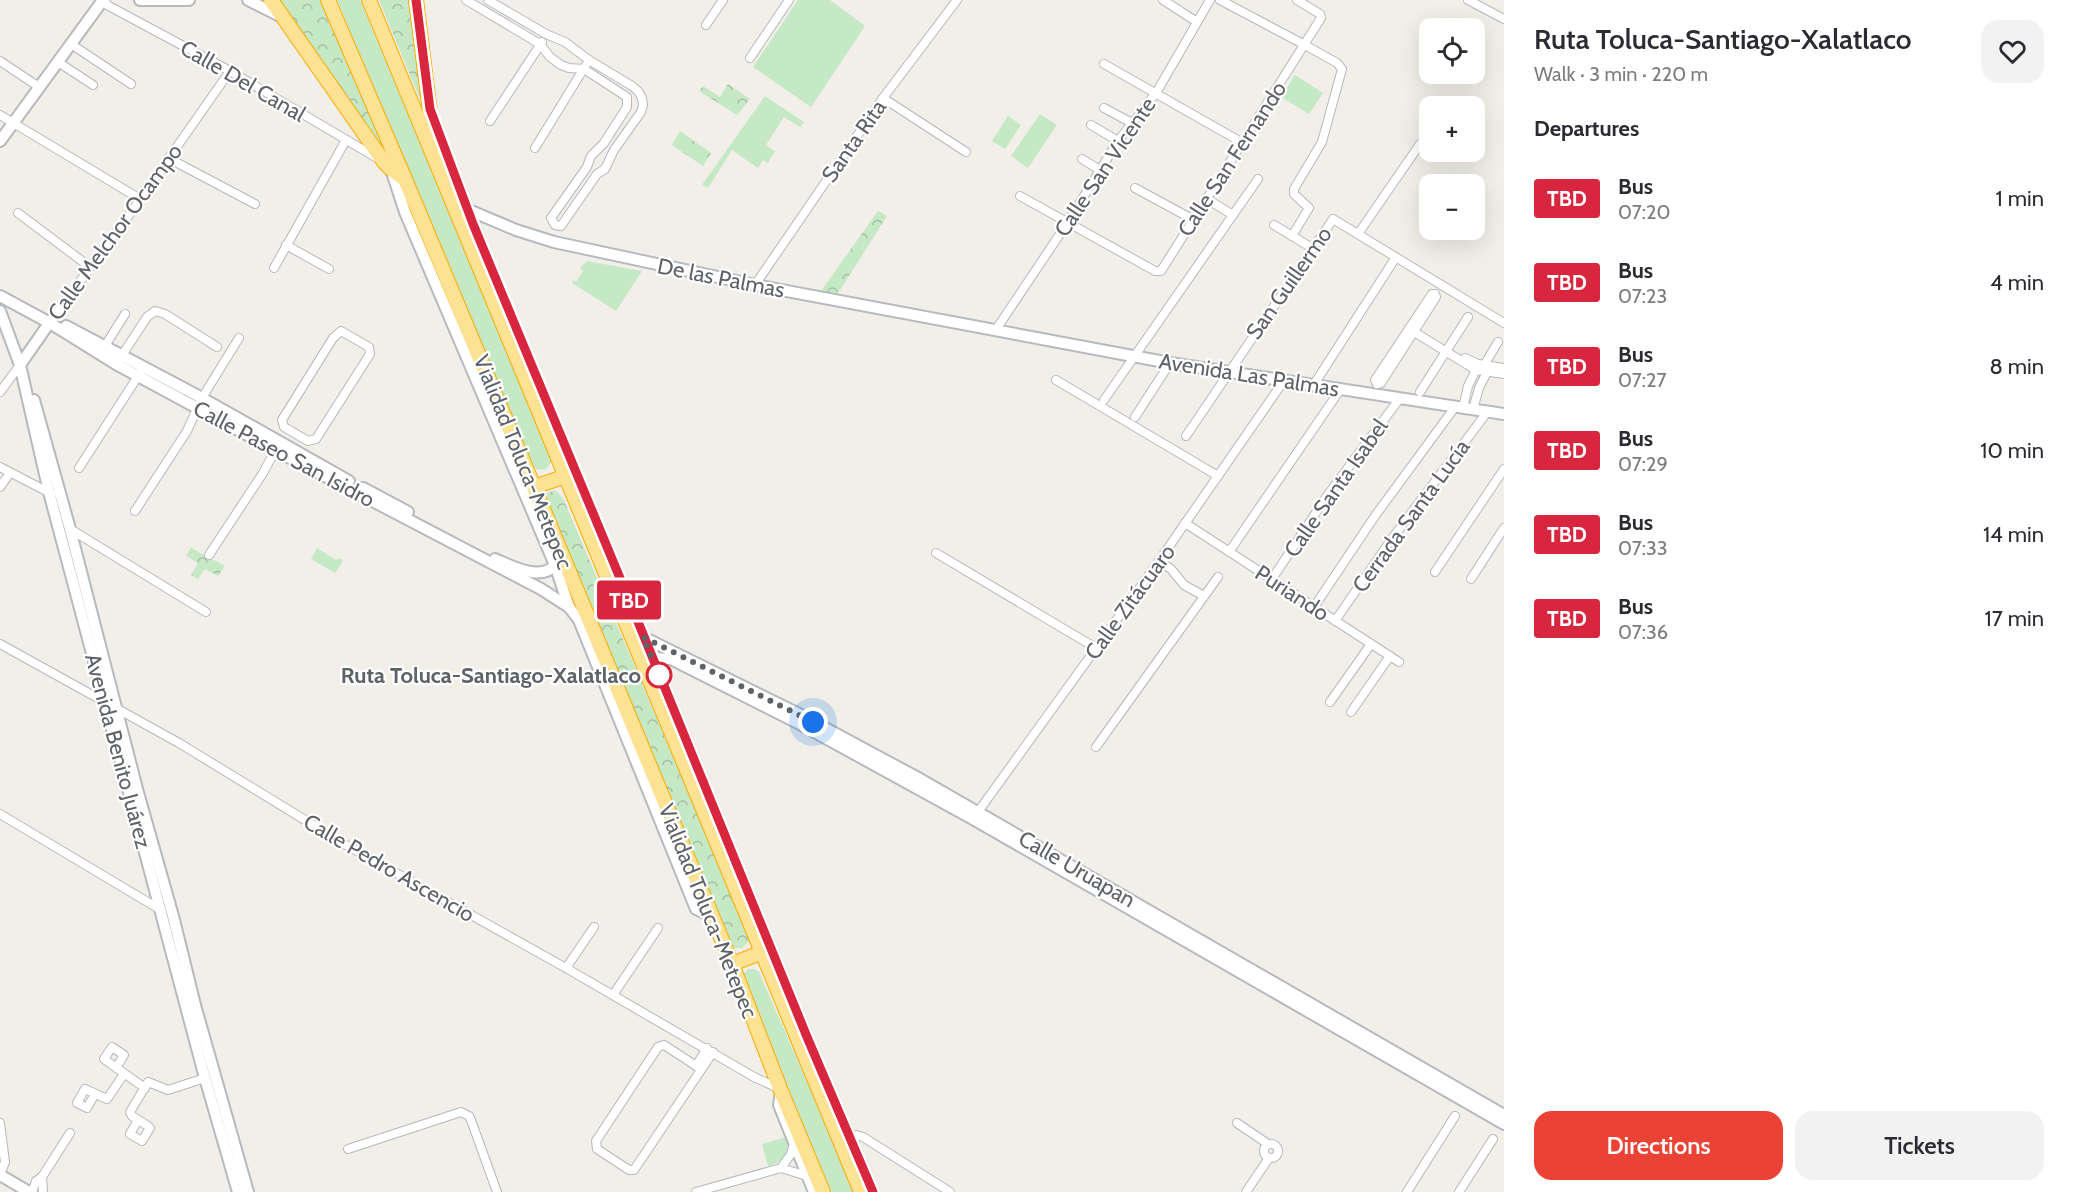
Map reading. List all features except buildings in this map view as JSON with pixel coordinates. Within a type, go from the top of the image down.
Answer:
[{"type":"highway","points":[[271,0],[387,165],[405,179]]},
{"type":"highway","name":"Vialidad Toluca-Metepec","points":[[328,0],[534,487],[572,579],[585,623],[732,964],[780,1090],[823,1192]]},
{"type":"highway","name":"Vialidad Toluca-Metepec","points":[[369,0],[453,204],[468,226],[497,309],[660,691],[763,952],[806,1045],[845,1138],[861,1192]]},
{"type":"highway","points":[[416,0],[436,162]]},
{"type":"highway","points":[[405,212],[413,197]]},
{"type":"highway","points":[[497,309],[499,291]]},
{"type":"highway","points":[[534,487],[564,462]]},
{"type":"highway","points":[[559,549],[556,568],[572,579]]},
{"type":"highway","points":[[732,964],[763,952]]},
{"type":"main road","points":[[140,0],[189,0]]},
{"type":"main road","points":[[248,0],[285,19]]},
{"type":"main road","points":[[0,141],[100,2]]},
{"type":"main road","points":[[430,109],[467,209],[468,226],[499,291],[564,462],[652,658],[660,691],[806,1045]]},
{"type":"main road","points":[[387,165],[556,568],[569,607],[585,623]]},
{"type":"main road","name":"De las Palmas","points":[[453,204],[516,230],[554,242],[755,285],[995,331]]},
{"type":"main road","name":"Calle Paseo San Isidro","points":[[0,297],[105,346],[119,359]]},
{"type":"main road","name":"Avenida Benito Juárez","points":[[0,311],[22,362],[40,421],[195,1005],[248,1192]]},
{"type":"main road","name":"Calle Paseo San Isidro","points":[[51,321],[541,589],[569,607]]},
{"type":"main road","name":"Calle Melchor Ocampo","points":[[22,362],[51,321]]},
{"type":"main road","name":"Avenida Las Palmas","points":[[995,331],[1170,363],[1504,414]]},
{"type":"main road","name":"Avenida Benito Juárez","points":[[22,362],[49,492],[159,909],[238,1192]]},
{"type":"main road","name":"Calle Paseo San Isidro","points":[[281,448],[505,563],[537,573],[556,568]]},
{"type":"main road","name":"Calle Uruapan","points":[[643,637],[854,743],[1143,913],[1425,1074],[1504,1115]]},
{"type":"main road","name":"Calle Uruapan","points":[[652,658],[671,658],[976,815]]},
{"type":"main road","name":"Calle Uruapan","points":[[1425,1074],[1504,1124]]},
{"type":"main road","points":[[780,1090],[779,1105],[814,1192]]},
{"type":"main road","points":[[845,1138],[873,1192]]},
{"type":"main road","points":[[0,1175],[30,1192]]},
{"type":"street","points":[[466,0],[540,45],[561,65],[584,69],[628,100],[627,107],[604,143],[591,156],[587,167],[551,218],[555,225],[562,225],[597,174],[608,165],[614,150],[640,111],[643,105],[642,98],[632,86],[589,60],[575,48],[488,0]]},
{"type":"street","points":[[706,25],[723,0]]},
{"type":"street","points":[[750,58],[789,0]]},
{"type":"street","name":"Santa Rita","points":[[755,285],[883,98],[957,0]]},
{"type":"street","points":[[1163,0],[1197,22]]},
{"type":"street","name":"Calle San Vicente","points":[[995,331],[1068,222],[1118,141],[1156,93],[1210,0]]},
{"type":"street","points":[[1220,0],[1337,63],[1342,69],[1325,135],[1294,189],[1294,194],[1309,208],[1292,236]]},
{"type":"street","name":"Calle San Fernando","points":[[1068,222],[1159,272],[1321,17],[1320,14],[1297,0]]},
{"type":"street","points":[[1468,0],[1504,20]]},
{"type":"street","name":"Calle Del Canal","points":[[100,2],[230,71],[387,165]]},
{"type":"street","points":[[490,121],[546,34]]},
{"type":"street","points":[[70,44],[131,84]]},
{"type":"street","points":[[535,148],[589,60]]},
{"type":"street","points":[[0,61],[39,87]]},
{"type":"street","points":[[58,62],[93,85]]},
{"type":"street","points":[[1104,64],[1243,143]]},
{"type":"street","name":"Calle Melchor Ocampo","points":[[51,321],[230,71]]},
{"type":"street","points":[[883,98],[966,152]]},
{"type":"street","points":[[1104,108],[1132,123]]},
{"type":"street","points":[[0,115],[140,199]]},
{"type":"street","points":[[1091,125],[1118,141]]},
{"type":"street","points":[[274,268],[346,140]]},
{"type":"street","points":[[604,143],[614,150]]},
{"type":"street","points":[[1419,145],[1358,234],[1504,323]]},
{"type":"street","points":[[168,158],[255,204]]},
{"type":"street","points":[[1082,159],[1100,170]]},
{"type":"street","points":[[587,167],[597,174]]},
{"type":"street","points":[[1104,400],[1258,179]]},
{"type":"street","points":[[1135,188],[1194,220]]},
{"type":"street","points":[[1020,196],[1068,222]]},
{"type":"street","points":[[1207,199],[1233,215]]},
{"type":"street","points":[[18,213],[90,267]]},
{"type":"street","name":"San Guillermo","points":[[1186,436],[1333,219],[1358,234]]},
{"type":"street","points":[[1275,225],[1312,248]]},
{"type":"street","points":[[286,245],[329,269]]},
{"type":"street","points":[[1312,386],[1396,257]]},
{"type":"street","points":[[119,359],[147,317],[155,311],[165,314],[217,347]]},
{"type":"street","points":[[105,346],[125,314]]},
{"type":"street","points":[[1420,392],[1468,317]]},
{"type":"street","points":[[1413,329],[1482,370],[1504,374]]},
{"type":"street","points":[[1413,329],[1382,383],[1376,383],[1375,380],[1413,329]]},
{"type":"street","points":[[345,332],[369,346],[368,358],[316,439],[308,441],[293,433],[282,423],[284,417],[337,333],[345,332]]},
{"type":"street","points":[[135,511],[187,430],[200,403],[239,338]]},
{"type":"street","points":[[1314,607],[1375,516],[1479,388],[1482,370],[1498,342]]},
{"type":"street","name":"Calle Melchor Ocampo","points":[[0,392],[22,362]]},
{"type":"street","points":[[1136,417],[1170,363]]},
{"type":"street","points":[[1482,370],[1504,368]]},
{"type":"street","points":[[79,468],[141,372]]},
{"type":"street","points":[[1056,380],[1218,476]]},
{"type":"street","name":"Calle Zitácuaro","points":[[976,815],[1159,561],[1282,381]]},
{"type":"street","points":[[1229,552],[1340,390]]},
{"type":"street","name":"Calle Santa Isabel","points":[[1272,579],[1327,496],[1400,398]]},
{"type":"street","name":"Cerrada Santa Lucía","points":[[1335,621],[1391,540],[1488,411]]},
{"type":"street","points":[[209,555],[263,473],[293,433]]},
{"type":"street","points":[[0,467],[61,497]]},
{"type":"street","points":[[1435,572],[1504,469]]},
{"type":"street","points":[[0,487],[10,473]]},
{"type":"street","name":"Puriando","points":[[1185,523],[1399,662]]},
{"type":"street","points":[[1471,579],[1504,528]]},
{"type":"street","points":[[70,529],[206,612]]},
{"type":"street","points":[[936,553],[1096,648]]},
{"type":"street","points":[[1159,561],[1171,569],[1184,585],[1204,596]]},
{"type":"street","points":[[1096,747],[1218,577]]},
{"type":"street","name":"Calle Pedro Ascencio","points":[[0,644],[179,743],[346,845],[780,1090]]},
{"type":"street","points":[[1330,702],[1371,644]]},
{"type":"street","points":[[1351,712],[1390,656]]},
{"type":"street","points":[[0,814],[173,916]]},
{"type":"street","points":[[566,968],[594,927]]},
{"type":"street","points":[[614,995],[658,928]]},
{"type":"street","points":[[699,1068],[664,1045],[658,1047],[596,1141],[597,1149],[629,1170],[634,1170],[699,1068],[710,1050]]},
{"type":"street","points":[[116,1068],[145,1088]]},
{"type":"street","points":[[96,1094],[107,1099],[124,1074]]},
{"type":"street","points":[[138,1120],[130,1112],[150,1081],[168,1090],[205,1078]]},
{"type":"street","points":[[348,1149],[461,1112],[469,1116],[471,1120],[497,1192]]},
{"type":"street","points":[[1407,1192],[1455,1116]]},
{"type":"street","points":[[0,1123],[5,1162],[0,1175]]},
{"type":"street","points":[[1237,1123],[1268,1144],[1264,1152],[1269,1158],[1246,1192]]},
{"type":"street","points":[[30,1192],[70,1133]]},
{"type":"street","points":[[845,1138],[863,1137],[950,1192]]},
{"type":"street","points":[[1459,1192],[1493,1139]]},
{"type":"street","points":[[781,1168],[788,1159],[794,1144]]},
{"type":"street","points":[[696,1192],[781,1168],[807,1176]]},
{"type":"street","points":[[42,1177],[43,1192]]},
{"type":"green space","points":[[276,0],[324,0],[390,156]]},
{"type":"green space","points":[[337,0],[360,0],[552,458],[546,469],[538,470],[533,466]]},
{"type":"green space","points":[[379,0],[413,0],[427,116]]},
{"type":"green space","points":[[798,0],[830,0],[865,26],[811,107],[753,67]]},
{"type":"green space","points":[[1295,75],[1323,93],[1309,114],[1281,97]]},
{"type":"green space","points":[[728,84],[750,99],[737,115],[699,91],[703,86],[720,97]]},
{"type":"green space","points":[[765,96],[804,122],[800,127],[784,117],[766,145],[775,151],[768,163],[763,160],[758,168],[732,150],[708,188],[702,185]]},
{"type":"green space","points":[[1040,114],[1057,125],[1028,168],[1011,156]]},
{"type":"green space","points":[[1008,116],[1021,125],[1005,149],[992,141]]},
{"type":"green space","points":[[680,131],[711,153],[703,166],[672,145]]},
{"type":"green space","points":[[878,211],[887,216],[838,293],[821,291]]},
{"type":"green space","points":[[587,261],[642,271],[616,311],[572,283],[573,280],[576,282],[583,271],[580,268]]},
{"type":"green space","points":[[555,490],[563,498],[748,933],[749,941],[742,948],[734,948],[730,945],[544,497]]},
{"type":"green space","points":[[191,548],[225,566],[218,576],[205,569],[198,579],[191,575],[198,563],[186,556]]},
{"type":"green space","points":[[317,548],[336,560],[340,558],[343,561],[335,573],[311,559]]},
{"type":"green space","points":[[748,969],[759,972],[855,1192],[830,1192],[743,975]]},
{"type":"green space","points":[[786,1137],[788,1148],[785,1156],[768,1166],[762,1144]]},
{"type":"bus line","name":"TBD","points":[[416,0],[430,109],[473,224],[807,1037],[873,1192]]},
{"type":"place","name":"Ruta Toluca-Santiago-Xalatlaco","points":[[659,675]]},
{"type":"route","points":[[659,675],[643,637],[813,722]]}]
